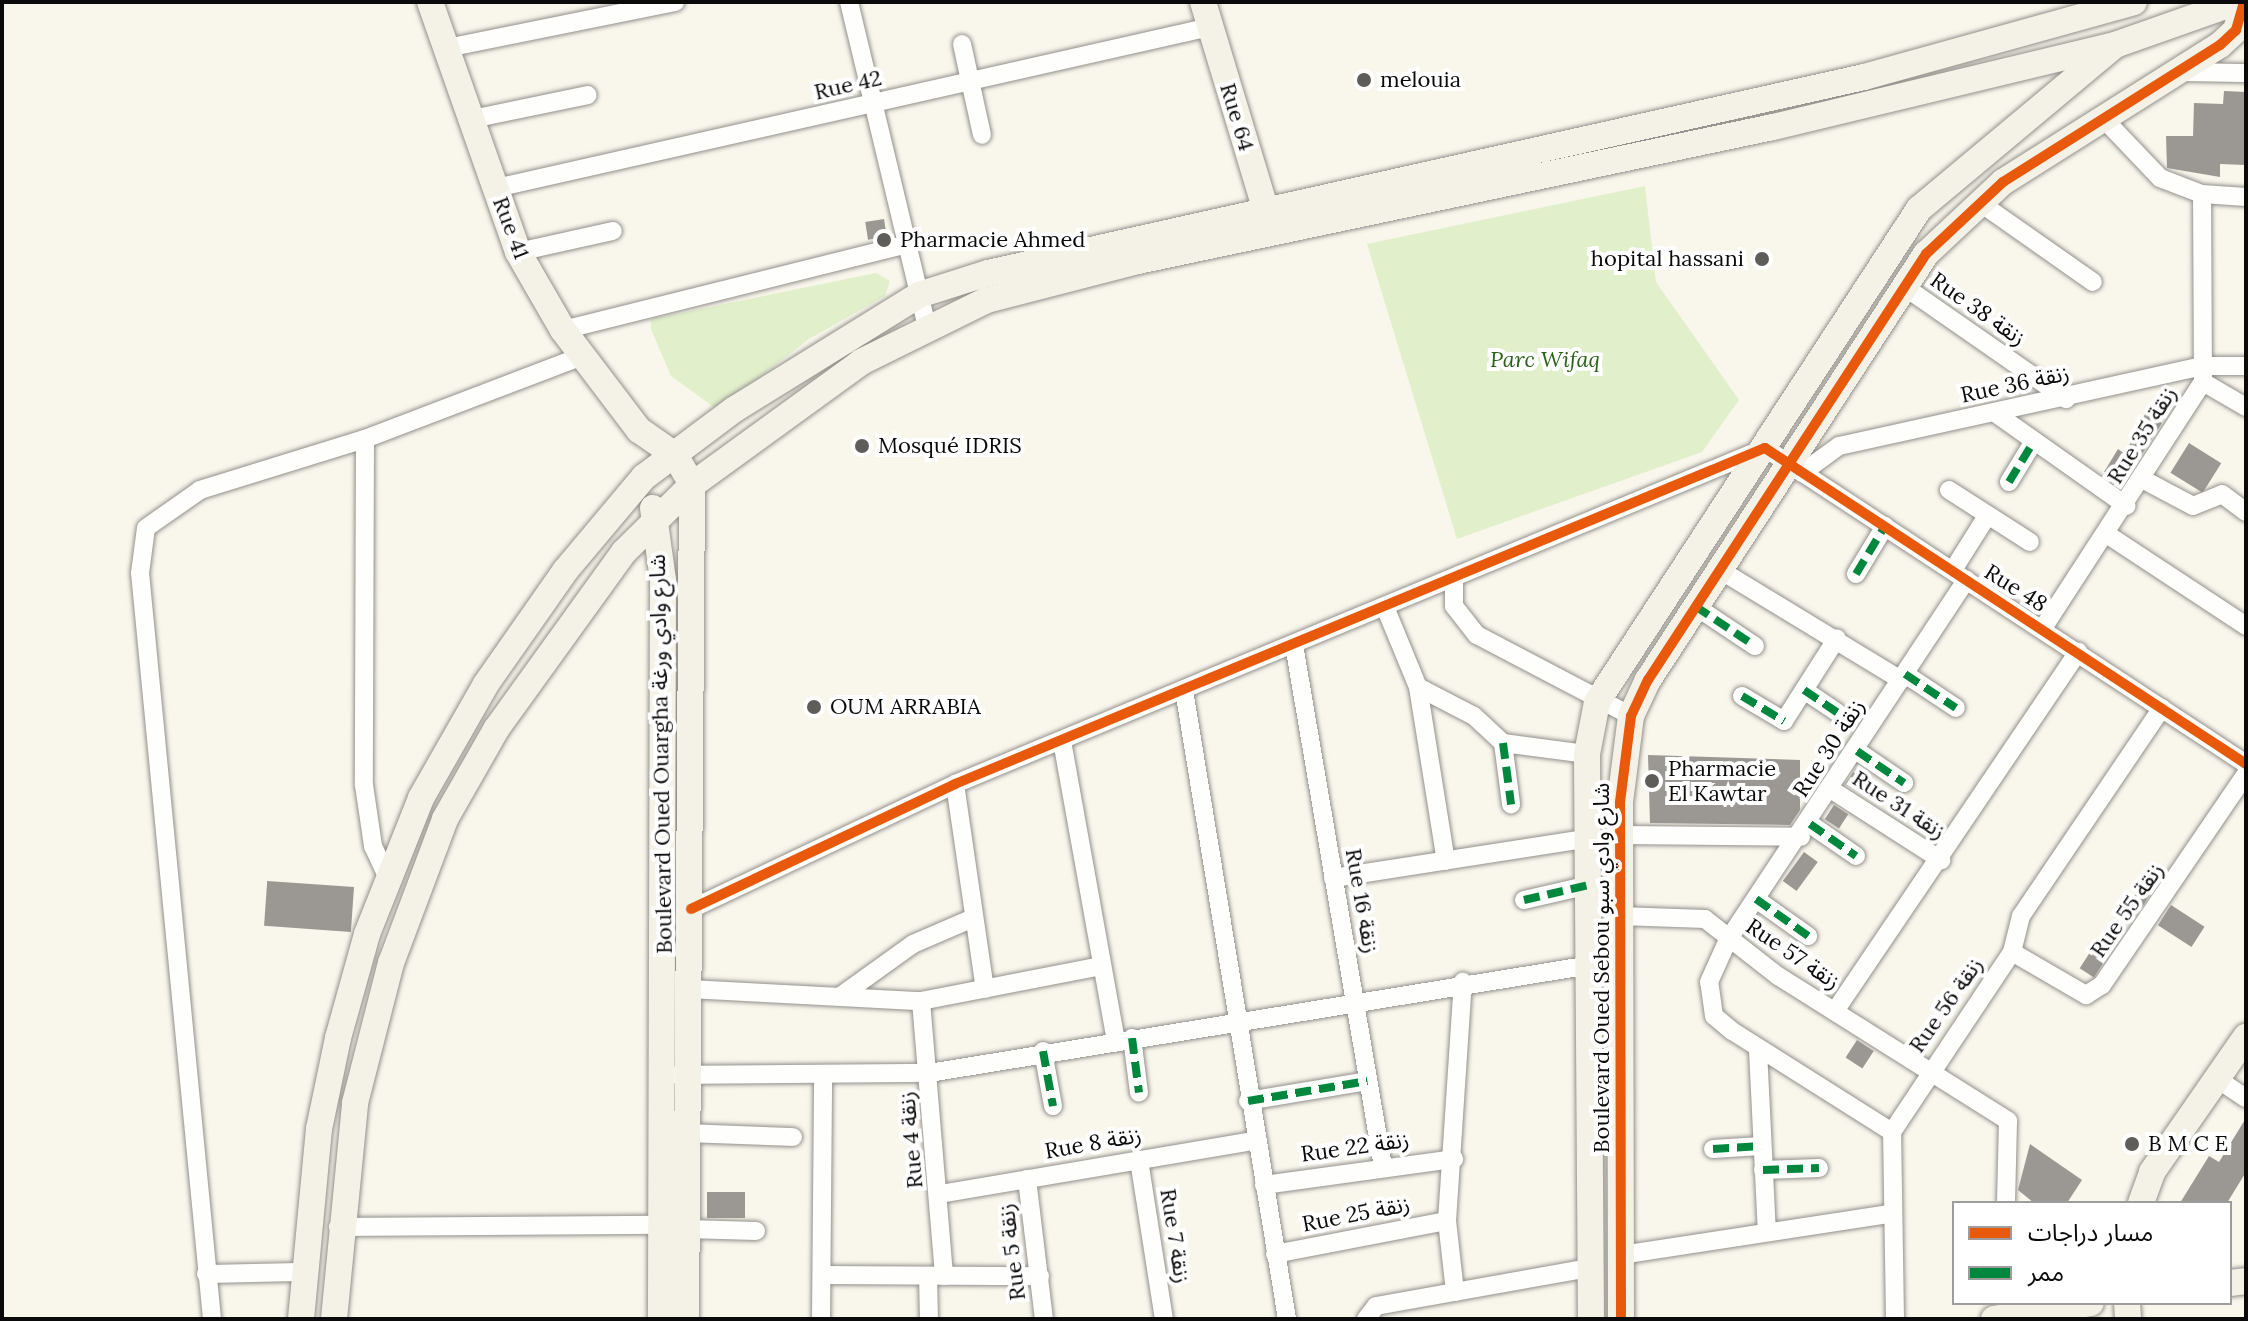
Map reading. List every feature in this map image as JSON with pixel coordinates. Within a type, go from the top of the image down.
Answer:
[{"type":"street","name":"Rue 41","points":[[430,2],[518,252],[563,330],[639,430]]},
{"type":"street","points":[[447,48],[675,2]]},
{"type":"street","points":[[849,2],[876,103],[927,326]]},
{"type":"street","points":[[334,1319],[338,1227],[362,1075],[391,963],[445,819],[573,616],[692,485],[861,362],[927,326],[987,300],[1268,220],[1669,119],[1988,47],[2134,2]]},
{"type":"street","points":[[2115,45],[2141,2]]},
{"type":"street","points":[[301,1319],[300,1272],[338,1038],[387,876],[486,684],[565,571],[644,477],[832,343],[919,295],[1078,248],[1268,220],[1675,148],[1801,121],[2115,45],[2237,2]]},
{"type":"street","name":"Boulevard Oued Sebou شارع وادي سبو","points":[[1621,1319],[1620,916],[1622,835],[1631,716],[1695,606],[1796,469],[1902,285],[1979,202],[2236,30],[2244,2]]},
{"type":"street","name":"Rue 42","points":[[496,188],[970,81],[1206,14]]},
{"type":"street","name":"Rue 64","points":[[1206,14],[1268,220]]},
{"type":"street","points":[[962,44],[982,135]]},
{"type":"street","name":"Boulevard Oued Sebou شارع وادي سبو","points":[[1591,1319],[1593,962],[1587,754],[1597,702],[1919,209],[2115,45]]},
{"type":"street","points":[[2177,72],[2246,73]]},
{"type":"street","points":[[1793,92],[1801,121]]},
{"type":"street","points":[[472,119],[588,95]]},
{"type":"street","points":[[2102,117],[2160,178],[2202,194],[2246,197]]},
{"type":"street","points":[[1669,119],[1675,148]]},
{"type":"street","points":[[2202,194],[2203,374],[2246,407]]},
{"type":"street","points":[[1979,202],[2093,282]]},
{"type":"street","points":[[518,252],[613,231]]},
{"type":"street","points":[[563,330],[908,244]]},
{"type":"street","name":"Rue 38 زنقة","points":[[1902,285],[2066,399]]},
{"type":"street","points":[[212,1319],[140,573],[146,528],[200,490],[365,439],[582,356]]},
{"type":"street","name":"Rue 36 زنقة","points":[[1796,469],[1839,446],[2246,366]]},
{"type":"street","name":"Rue 35 زنقة","points":[[2043,628],[2144,480],[2203,374]]},
{"type":"street","points":[[1995,413],[2127,506]]},
{"type":"street","name":"Boulevard Oued Ouargha شارع وادي ورغة","points":[[639,430],[675,455],[692,485],[688,1133],[661,1319]]},
{"type":"street","name":"Boulevard Oued Ouargha شارع وادي ورغة","points":[[639,430],[644,477],[657,520],[663,1075],[686,1319]]},
{"type":"street","points":[[365,439],[364,785],[373,846],[387,876]]},
{"type":"street","points":[[2009,482],[2034,441]]},
{"type":"street","points":[[691,909],[955,784],[1454,578],[1476,562],[1765,448]]},
{"type":"street","name":"Rue 48","points":[[1765,448],[2246,764]]},
{"type":"street","points":[[2144,480],[2193,506],[2222,494],[2246,512]]},
{"type":"street","points":[[1949,490],[2030,542]]},
{"type":"street","name":"Rue 30 زنقة","points":[[1892,1132],[1758,1050],[1714,1016],[1708,1001],[1712,969],[1728,940],[1805,831],[1903,677],[1959,575],[1987,516]]},
{"type":"street","points":[[1856,574],[1885,526]]},
{"type":"street","points":[[2108,535],[2246,626]]},
{"type":"street","points":[[1720,570],[1956,708]]},
{"type":"street","points":[[1454,578],[1454,606],[1477,635],[1597,702],[1631,716]]},
{"type":"street","points":[[1695,606],[1755,646]]},
{"type":"street","points":[[1385,607],[1418,687],[1446,861]]},
{"type":"street","points":[[1742,696],[1784,721],[1837,638]]},
{"type":"street","name":"Rue 16 زنقة","points":[[1294,645],[1383,1167]]},
{"type":"street","points":[[1835,1011],[1941,860],[2078,652]]},
{"type":"street","points":[[1418,687],[1474,716],[1503,743],[1587,754]]},
{"type":"street","points":[[1184,690],[1254,1141],[1287,1319]]},
{"type":"street","points":[[1804,690],[1837,712]]},
{"type":"street","name":"Rue 56 زنقة","points":[[1895,1319],[1889,1214],[1892,1132],[1929,1071],[2012,952],[2021,916],[2162,708]]},
{"type":"street","points":[[1062,741],[1101,966],[1139,1093]]},
{"type":"street","points":[[1503,743],[1511,804]]},
{"type":"street","points":[[1857,751],[1904,783]]},
{"type":"street","name":"Rue 55 زنقة","points":[[2012,952],[2086,995],[2102,985],[2246,774]]},
{"type":"street","points":[[955,784],[985,989]]},
{"type":"street","name":"Rue 31 زنقة","points":[[1832,790],[1941,860]]},
{"type":"street","points":[[1622,835],[1805,831],[1856,856]]},
{"type":"street","points":[[1333,878],[1590,838]]},
{"type":"street","points":[[1524,900],[1589,885]]},
{"type":"street","points":[[1756,899],[1808,936]]},
{"type":"street","name":"Rue 57 زنقة","points":[[1620,916],[1698,916],[1728,940],[1835,1011],[2008,1121],[2006,1201]]},
{"type":"street","points":[[842,995],[913,944],[973,918]]},
{"type":"street","points":[[663,1075],[929,1073],[1043,1051],[1235,1023],[1463,982],[1621,960]]},
{"type":"street","points":[[689,989],[921,1001],[1101,966]]},
{"type":"street","points":[[1455,1292],[1447,1221],[1454,1159],[1463,982]]},
{"type":"street","name":"Rue 4 زنقة","points":[[921,1001],[940,1194],[936,1276],[929,1319]]},
{"type":"street","points":[[2142,1201],[2152,1172],[2246,1037]]},
{"type":"street","points":[[1758,1050],[1767,1231]]},
{"type":"street","points":[[1043,1051],[1053,1106]]},
{"type":"street","points":[[821,1319],[823,1074]]},
{"type":"street","points":[[2216,1078],[2246,1098]]},
{"type":"street","points":[[1248,1101],[1367,1081]]},
{"type":"street","points":[[688,1133],[793,1137]]},
{"type":"street","name":"Rue 8 زنقة","points":[[940,1194],[1254,1141]]},
{"type":"street","points":[[1713,1149],[1761,1146]]},
{"type":"street","name":"Rue 22 زنقة","points":[[1264,1185],[1454,1159]]},
{"type":"street","name":"Rue 7 زنقة","points":[[1139,1160],[1164,1319]]},
{"type":"street","points":[[1763,1170],[1819,1168]]},
{"type":"street","name":"Rue 5 زنقة","points":[[1027,1179],[1044,1319]]},
{"type":"street","points":[[1621,1255],[1889,1214]]},
{"type":"street","name":"Rue 25 زنقة","points":[[1275,1254],[1447,1221]]},
{"type":"street","points":[[338,1227],[675,1227],[756,1231]]},
{"type":"street","points":[[1366,1319],[1376,1306],[1590,1268]]},
{"type":"street","points":[[206,1274],[300,1272]]},
{"type":"street","points":[[822,1275],[1040,1276]]},
{"type":"street","points":[[2002,1313],[2073,1305]]},
{"type":"green space","name":"Parc Wifaq","points":[[1645,186],[1656,282],[1739,400],[1702,452],[1457,539],[1367,244]]},
{"type":"green space","points":[[876,273],[890,281],[885,296],[809,339],[718,410],[671,376],[651,329],[651,319]]},
{"type":"building","points":[[2224,91],[2246,92],[2246,165],[2220,164],[2220,177],[2167,168],[2166,136],[2193,136],[2194,103],[2223,104]]},
{"type":"building","points":[[884,219],[887,237],[868,240],[865,222]]},
{"type":"building","points":[[2145,414],[2162,423],[2123,483],[2104,472],[2118,449],[2125,454]]},
{"type":"building","points":[[2189,443],[2221,463],[2203,493],[2170,473]]},
{"type":"building","points":[[1648,755],[1800,760],[1800,810],[1790,825],[1650,823]]},
{"type":"building","points":[[1856,768],[1870,775],[1860,793],[1845,784]]},
{"type":"building","points":[[1834,805],[1848,814],[1839,829],[1825,819]]},
{"type":"building","points":[[1804,852],[1818,862],[1797,891],[1783,881]]},
{"type":"building","points":[[267,881],[354,887],[351,932],[264,926]]},
{"type":"building","points":[[2142,884],[2152,890],[2139,912],[2129,906]]},
{"type":"building","points":[[2171,905],[2205,927],[2191,947],[2158,925]]},
{"type":"building","points":[[2096,943],[2110,952],[2094,977],[2080,968]]},
{"type":"building","points":[[1977,962],[1986,969],[1974,984],[1965,977]]},
{"type":"building","points":[[1857,1040],[1874,1051],[1862,1069],[1846,1058]]},
{"type":"building","points":[[2246,1118],[2246,1172],[2228,1201],[2181,1201],[2209,1156],[2219,1162]]},
{"type":"building","points":[[2030,1144],[2082,1180],[2068,1201],[2032,1201],[2018,1190]]},
{"type":"building","points":[[707,1192],[745,1192],[745,1218],[707,1218]]},
{"type":"marked path","points":[[2009,482],[2034,441]]},
{"type":"marked path","points":[[1856,574],[1885,526]]},
{"type":"marked path","points":[[1695,606],[1755,646]]},
{"type":"marked path","points":[[1905,674],[1956,708]]},
{"type":"marked path","points":[[1804,690],[1837,712]]},
{"type":"marked path","points":[[1742,696],[1784,721]]},
{"type":"marked path","points":[[1503,743],[1511,804]]},
{"type":"marked path","points":[[1857,751],[1904,783]]},
{"type":"marked path","points":[[1810,824],[1856,856]]},
{"type":"marked path","points":[[1524,900],[1589,885]]},
{"type":"marked path","points":[[1756,899],[1808,936]]},
{"type":"marked path","points":[[1132,1038],[1139,1093]]},
{"type":"marked path","points":[[1043,1051],[1053,1106]]},
{"type":"marked path","points":[[1248,1101],[1367,1081]]},
{"type":"marked path","points":[[1713,1149],[1761,1146]]},
{"type":"marked path","points":[[1763,1170],[1819,1168]]},
{"type":"cycle path","points":[[1621,1319],[1620,802],[1631,716],[1648,680],[1926,254],[2003,182],[2220,45],[2236,30],[2244,2]]},
{"type":"cycle path","points":[[691,909],[955,784],[1765,448],[2246,764]]},
{"type":"place","name":"melouia","points":[[1364,80]]},
{"type":"place","name":"Pharmacie Ahmed","points":[[884,240]]},
{"type":"place","name":"hopital hassani","points":[[1762,259]]},
{"type":"place","name":"Mosqué IDRIS","points":[[862,446]]},
{"type":"place","name":"OUM ARRABIA","points":[[814,707]]},
{"type":"place","name":"Pharmacie El Kawtar","points":[[1652,781]]},
{"type":"place","name":"B M C E","points":[[2132,1144]]}]
